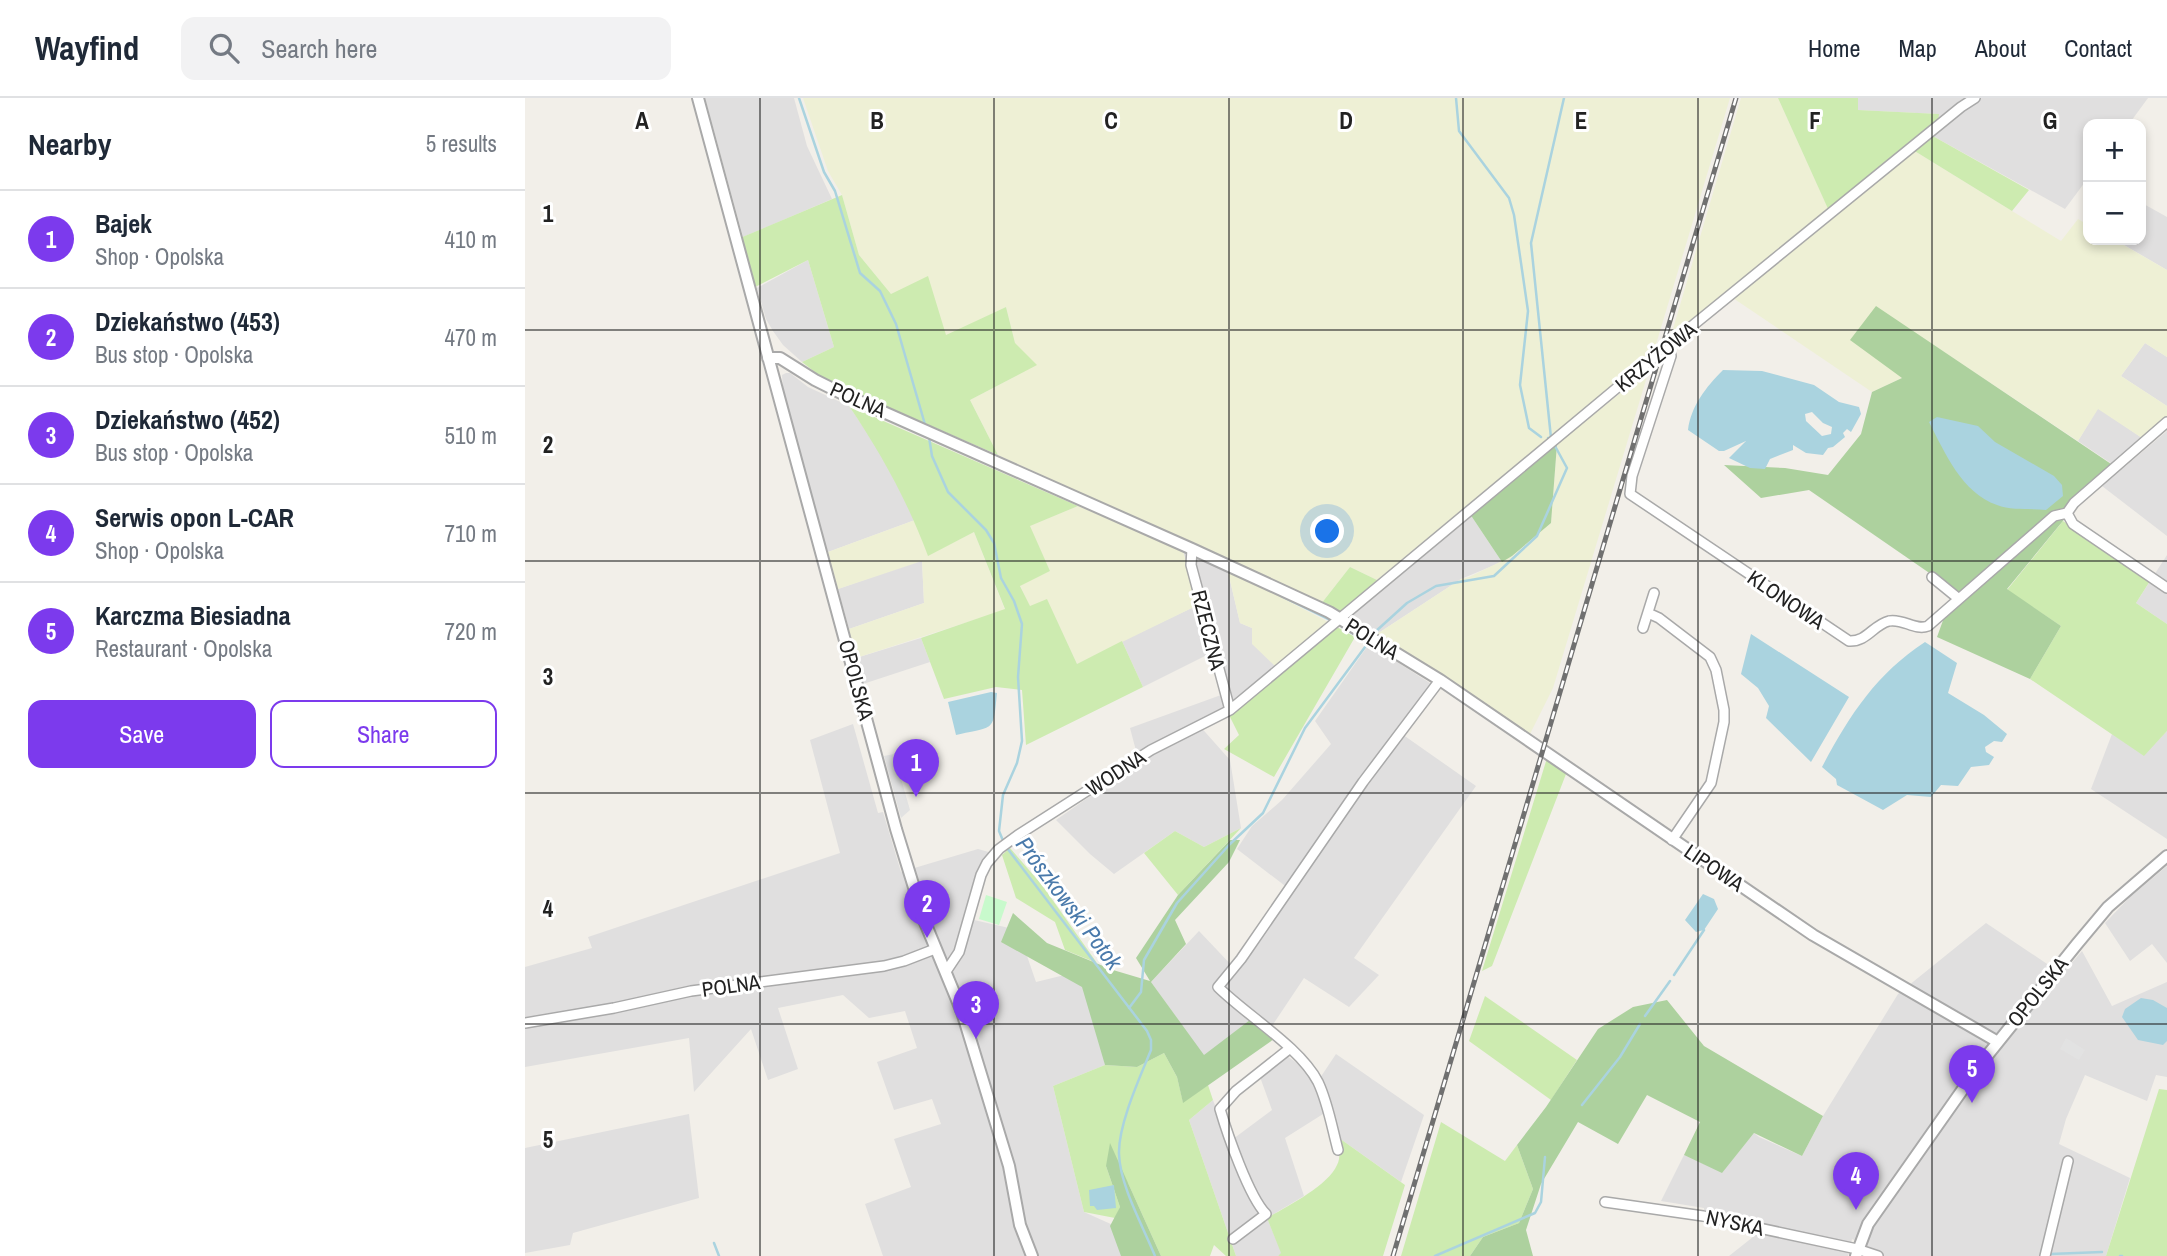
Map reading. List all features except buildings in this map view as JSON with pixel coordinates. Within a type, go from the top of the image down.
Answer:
[{"type":"street","name":"OPOLSKA","points":[[698,98],[892,814],[921,911],[962,1012],[1009,1166],[1020,1225],[1031,1256]]},
{"type":"street","name":"KRZYŻOWA","points":[[1341,619],[1669,346],[1975,98]]},
{"type":"street","name":"KLONOWA","points":[[1669,346],[1671,356],[1632,476],[1630,494],[1849,641],[1864,638],[1884,623],[1892,621],[1923,628],[2054,516],[2067,513],[2074,503],[2167,422]]},
{"type":"street","name":"POLNA","points":[[768,358],[780,358],[815,380],[1302,599],[1341,619],[1440,680]]},
{"type":"street","points":[[2067,513],[2073,524],[2167,588]]},
{"type":"street","name":"RZECZNA","points":[[1192,549],[1191,565],[1230,710]]},
{"type":"street","points":[[1931,577],[1959,599]]},
{"type":"street","points":[[1643,628],[1654,593]]},
{"type":"street","points":[[1648,613],[1704,650],[1710,657],[1716,670],[1724,710],[1724,722],[1711,783],[1672,840]]},
{"type":"street","name":"WODNA","points":[[947,970],[959,952],[981,875],[999,849],[1151,750],[1230,710],[1341,619]]},
{"type":"street","points":[[1338,1150],[1323,1093],[1312,1072],[1218,987],[1241,959],[1363,782],[1440,680]]},
{"type":"street","name":"LIPOWA","points":[[1440,680],[1841,953],[1998,1042]]},
{"type":"street","name":"OPOLSKA","points":[[1857,1253],[1868,1224],[1998,1042],[2108,907],[2167,856]]},
{"type":"street","name":"POLNA","points":[[525,1023],[614,1008],[691,991],[884,966],[935,949]]},
{"type":"street","points":[[1233,1239],[1266,1214],[1259,1208],[1220,1109],[1236,1091],[1289,1049]]},
{"type":"street","points":[[2046,1252],[2068,1161]]},
{"type":"street","name":"NYSKA","points":[[1605,1202],[1703,1216],[1878,1256]]},
{"type":"shaded area","points":[[705,98],[794,98],[807,146],[832,199],[743,237]]},
{"type":"shaded area","points":[[1858,98],[2148,98],[2133,119],[2083,119],[2083,185],[2065,209],[1931,135],[1938,122],[1938,114],[1857,110]]},
{"type":"shaded area","points":[[2146,205],[2167,217],[2167,270],[2124,245],[2146,245]]},
{"type":"shaded area","points":[[808,260],[834,347],[802,362],[783,345],[773,331],[766,319],[757,288]]},
{"type":"shaded area","points":[[2145,343],[2167,357],[2167,406],[2121,376]]},
{"type":"shaded area","points":[[790,373],[808,387],[849,406],[881,453],[915,520],[828,552],[783,389],[782,375]]},
{"type":"shaded area","points":[[2098,408],[2142,438],[2112,464],[2078,441]]},
{"type":"shaded area","points":[[2167,431],[2167,536],[2102,486]]},
{"type":"shaded area","points":[[1470,514],[1502,562],[1461,579],[1377,634],[1351,620],[1352,613]]},
{"type":"shaded area","points":[[1183,551],[1228,572],[1240,623],[1252,628],[1277,668],[1225,711],[1198,724],[1230,760],[1241,828],[1204,847],[1175,831],[1114,874],[1056,820],[1139,762],[1130,728],[1221,695],[1209,654],[1143,687],[1122,641],[1198,605]]},
{"type":"shaded area","points":[[2167,555],[2167,624],[2136,603]]},
{"type":"shaded area","points":[[922,560],[924,603],[849,629],[838,589]]},
{"type":"shaded area","points":[[921,638],[930,662],[863,684],[856,658]]},
{"type":"shaded area","points":[[1369,644],[1433,685],[1399,732],[1476,786],[1354,958],[1379,975],[1349,1007],[1304,978],[1260,1044],[1208,1062],[1151,982],[1199,931],[1236,970],[1293,892],[1237,849],[1252,826],[1282,800],[1331,744],[1315,721]]},
{"type":"shaded area","points":[[853,724],[878,813],[883,812],[901,872],[978,849],[992,853],[974,920],[1018,930],[1036,982],[1081,971],[1090,977],[1105,1065],[1053,1086],[1084,1212],[1113,1225],[1124,1256],[883,1256],[865,1204],[911,1187],[894,1139],[941,1124],[932,1099],[894,1110],[877,1062],[917,1048],[905,1011],[869,1018],[843,995],[778,1008],[798,1069],[768,1080],[751,1029],[694,1092],[689,1038],[525,1067],[525,967],[592,948],[588,937],[840,853],[810,740]]},
{"type":"shaded area","points":[[2167,731],[2167,839],[2091,789],[2112,734],[2144,755]]},
{"type":"shaded area","points":[[894,754],[910,810],[901,818],[884,756]]},
{"type":"shaded area","points":[[2167,866],[2167,963],[2152,944],[2130,961],[2105,923],[2130,897]]},
{"type":"shaded area","points":[[1986,923],[2062,974],[2082,951],[2112,1006],[2167,982],[2167,1077],[2156,1075],[2147,1101],[2085,1075],[2066,1119],[2059,1144],[2130,1178],[2106,1256],[1867,1256],[1868,1247],[1852,1239],[1848,1256],[1729,1256],[1758,1233],[1704,1222],[1704,1208],[1661,1201],[1684,1155],[1722,1172],[1754,1133],[1802,1156],[1823,1116],[1898,994]]},
{"type":"shaded area","points":[[2066,1038],[2085,1050],[2079,1060],[2060,1049]]},
{"type":"shaded area","points":[[1336,1054],[1424,1115],[1401,1182],[1339,1138],[1331,1109],[1285,1138],[1304,1196],[1267,1218],[1282,1254],[1236,1256],[1189,1120],[1213,1100],[1229,1142],[1272,1110],[1260,1077],[1287,1056],[1304,1068],[1316,1084]]},
{"type":"shaded area","points":[[689,1114],[699,1198],[573,1233],[570,1245],[525,1253],[525,1148]]},
{"type":"green space","points":[[803,98],[1730,98],[1654,351],[1377,580],[1350,567],[1321,604],[998,455],[970,400],[1016,376],[1015,343],[1006,307],[946,336],[891,294],[859,255],[842,195],[828,171]]},
{"type":"green space","points":[[1741,98],[1778,98],[1832,217],[1913,150],[2061,241],[2078,219],[2083,222],[2083,245],[2124,245],[2167,270],[2167,357],[2145,343],[2121,376],[2167,406],[2167,416],[2142,438],[2098,409],[2078,441],[1876,307],[1902,378],[1872,392],[1727,294],[1670,339]]},
{"type":"green space","points":[[1778,98],[1858,98],[1858,110],[1939,114],[1938,122],[1829,211]]},
{"type":"green space","points":[[1931,135],[2029,190],[2012,211],[1913,150]]},
{"type":"green space","points":[[842,195],[859,255],[891,294],[928,276],[946,335],[1006,307],[1015,343],[1037,365],[970,400],[998,455],[825,380],[802,362],[834,347],[808,260],[753,288],[740,238]]},
{"type":"green space","points":[[1876,306],[2120,470],[2067,516],[2007,589],[2061,626],[2030,679],[1937,637],[1954,590],[1809,490],[1761,498],[1724,465],[1785,468],[1828,475],[1861,434],[1872,392],[1902,378],[1850,340]]},
{"type":"green space","points":[[1649,370],[1553,688],[1530,734],[1377,634],[1461,579],[1512,556],[1551,523],[1557,444]]},
{"type":"green space","points":[[849,406],[1078,506],[1030,526],[1050,571],[1020,586],[1030,606],[1047,599],[1077,664],[1122,641],[1143,687],[1026,745],[1022,690],[996,687],[944,699],[921,638],[1005,609],[974,532],[928,556],[893,478]]},
{"type":"green space","points":[[1557,444],[1551,523],[1502,562],[1470,514]]},
{"type":"green space","points":[[1078,506],[1183,551],[1198,605],[1077,664],[1047,600],[1030,607],[1020,585],[1050,571],[1029,526]]},
{"type":"green space","points":[[915,520],[928,555],[974,532],[1005,610],[856,658],[849,629],[924,603],[922,561],[838,589],[828,552]]},
{"type":"green space","points":[[2063,521],[2150,581],[2136,603],[2167,624],[2167,731],[2144,756],[2030,679],[2061,626],[2007,590]]},
{"type":"green space","points":[[1350,567],[1377,580],[1340,613],[1321,604]]},
{"type":"green space","points":[[1228,572],[1330,623],[1277,668],[1252,644],[1252,628],[1240,623]]},
{"type":"green space","points":[[1337,627],[1355,637],[1274,777],[1224,749],[1239,735],[1229,715]]},
{"type":"green space","points":[[1547,758],[1566,774],[1492,966],[1482,971]]},
{"type":"green space","points":[[1241,828],[1178,895],[1144,853],[1175,831],[1204,847]]},
{"type":"green space","points":[[1230,840],[1240,840],[1229,862],[1175,920],[1186,944],[1151,982],[1204,1055],[1250,1020],[1274,1039],[1183,1103],[1177,1077],[1164,1053],[1137,1067],[1105,1065],[1082,987],[1001,942],[1013,913],[1047,943],[1113,970],[1150,981],[1136,958],[1178,895]]},
{"type":"green space","points":[[1010,848],[1042,885],[1097,963],[1065,950],[1055,922],[1016,898],[1002,855]]},
{"type":"green space","points":[[986,895],[1007,902],[999,925],[979,919]]},
{"type":"green space","points":[[1485,996],[1577,1060],[1551,1100],[1469,1041]]},
{"type":"green space","points":[[1667,1000],[1704,1046],[1823,1116],[1802,1156],[1754,1133],[1722,1173],[1684,1155],[1700,1122],[1647,1095],[1618,1144],[1578,1122],[1541,1184],[1526,1230],[1533,1256],[1470,1256],[1483,1237],[1519,1223],[1533,1189],[1517,1145],[1598,1029],[1633,1007]]},
{"type":"green space","points":[[1164,1053],[1177,1077],[1183,1102],[1208,1085],[1213,1100],[1189,1120],[1236,1256],[1226,1256],[1214,1245],[1210,1256],[1161,1256],[1128,1183],[1106,1166],[1120,1207],[1115,1218],[1084,1212],[1053,1086],[1105,1065],[1137,1067]]},
{"type":"green space","points":[[2159,1089],[2167,1090],[2167,1256],[2106,1256]]},
{"type":"green space","points":[[1441,1122],[1505,1161],[1517,1145],[1533,1189],[1519,1223],[1483,1237],[1470,1256],[1401,1256]]},
{"type":"green space","points":[[1339,1138],[1405,1185],[1383,1256],[1278,1256],[1281,1253],[1267,1218],[1325,1181],[1339,1159]]},
{"type":"green space","points":[[1110,1143],[1161,1256],[1121,1256],[1110,1226],[1120,1207],[1106,1166]]},
{"type":"water","points":[[1723,370],[1762,371],[1814,385],[1839,402],[1859,407],[1861,414],[1851,432],[1847,429],[1843,433],[1845,437],[1828,448],[1823,455],[1806,453],[1793,445],[1793,450],[1770,459],[1765,469],[1750,468],[1729,458],[1746,441],[1719,451],[1688,430],[1696,405]],"holes":[[[1812,412],[1823,423],[1832,427],[1831,434],[1822,436],[1806,421],[1805,414]]]},
{"type":"water","points":[[1937,417],[1978,426],[1995,442],[2054,476],[2062,485],[2063,496],[2046,510],[2009,508],[1985,499],[1964,482],[1948,459],[1929,422]]},
{"type":"water","points":[[1751,634],[1849,697],[1811,762],[1766,718],[1769,706],[1758,688],[1741,674]]},
{"type":"water","points":[[1925,642],[1957,663],[1948,693],[1984,715],[2007,734],[2002,742],[1994,741],[1985,747],[1986,752],[1994,757],[1989,765],[1971,767],[1958,786],[1941,785],[1931,797],[1907,795],[1883,810],[1837,785],[1836,779],[1822,767],[1865,697],[1892,668]]},
{"type":"water","points":[[997,693],[990,726],[956,735],[948,702]]},
{"type":"water","points":[[1703,894],[1714,899],[1718,909],[1704,930],[1696,932],[1685,920]]},
{"type":"water","points":[[2141,998],[2153,1000],[2167,1008],[2167,1041],[2163,1045],[2138,1040],[2122,1017],[2125,1009]]},
{"type":"water","points":[[1114,1185],[1116,1208],[1097,1210],[1090,1206],[1089,1190]]},
{"type":"waterway","name":"Prószkowski Potok","points":[[799,98],[824,172],[835,191],[860,273],[880,291],[896,324],[926,428]]},
{"type":"waterway","points":[[1456,98],[1459,131],[1509,198],[1514,215],[1528,311],[1520,385],[1529,428],[1541,437]]},
{"type":"waterway","points":[[1548,438],[1551,438],[1531,243],[1564,98]]},
{"type":"waterway","name":"Prószkowski Potok","points":[[929,437],[932,456],[948,492],[986,530],[994,543],[1001,578],[1014,601],[1022,624],[1018,677],[1022,741],[1017,763],[1003,795],[999,831],[1004,843]]},
{"type":"waterway","points":[[1375,632],[1407,603],[1436,586],[1494,576],[1537,536],[1567,468],[1555,446]]},
{"type":"waterway","points":[[1281,596],[1332,621]]},
{"type":"waterway","points":[[1129,1008],[1141,992],[1144,960],[1177,903],[1230,844],[1263,813],[1305,728],[1368,643],[1342,627]]},
{"type":"waterway","name":"Prószkowski Potok","points":[[1007,848],[1147,1031],[1151,1040],[1151,1050],[1122,1129],[1119,1154],[1123,1179],[1155,1256]]},
{"type":"waterway","points":[[1674,975],[1704,930]]},
{"type":"waterway","points":[[1645,1016],[1670,981]]},
{"type":"waterway","points":[[1582,1105],[1620,1057],[1640,1024]]},
{"type":"waterway","points":[[1435,1256],[1535,1213],[1541,1202],[1545,1157]]},
{"type":"waterway","points":[[714,1243],[719,1256]]},
{"type":"waterway","points":[[2050,1254],[2102,1252]]},
{"type":"railway","points":[[1393,1256],[1736,98]]},
{"type":"place","name":"Bajek","points":[[916,797]]},
{"type":"place","name":"Dziekaństwo (453)","points":[[927,938]]},
{"type":"place","name":"Dziekaństwo (452)","points":[[976,1039]]},
{"type":"place","name":"Karczma Biesiadna","points":[[1972,1103]]},
{"type":"place","name":"Serwis opon L-CAR","points":[[1856,1210]]}]
